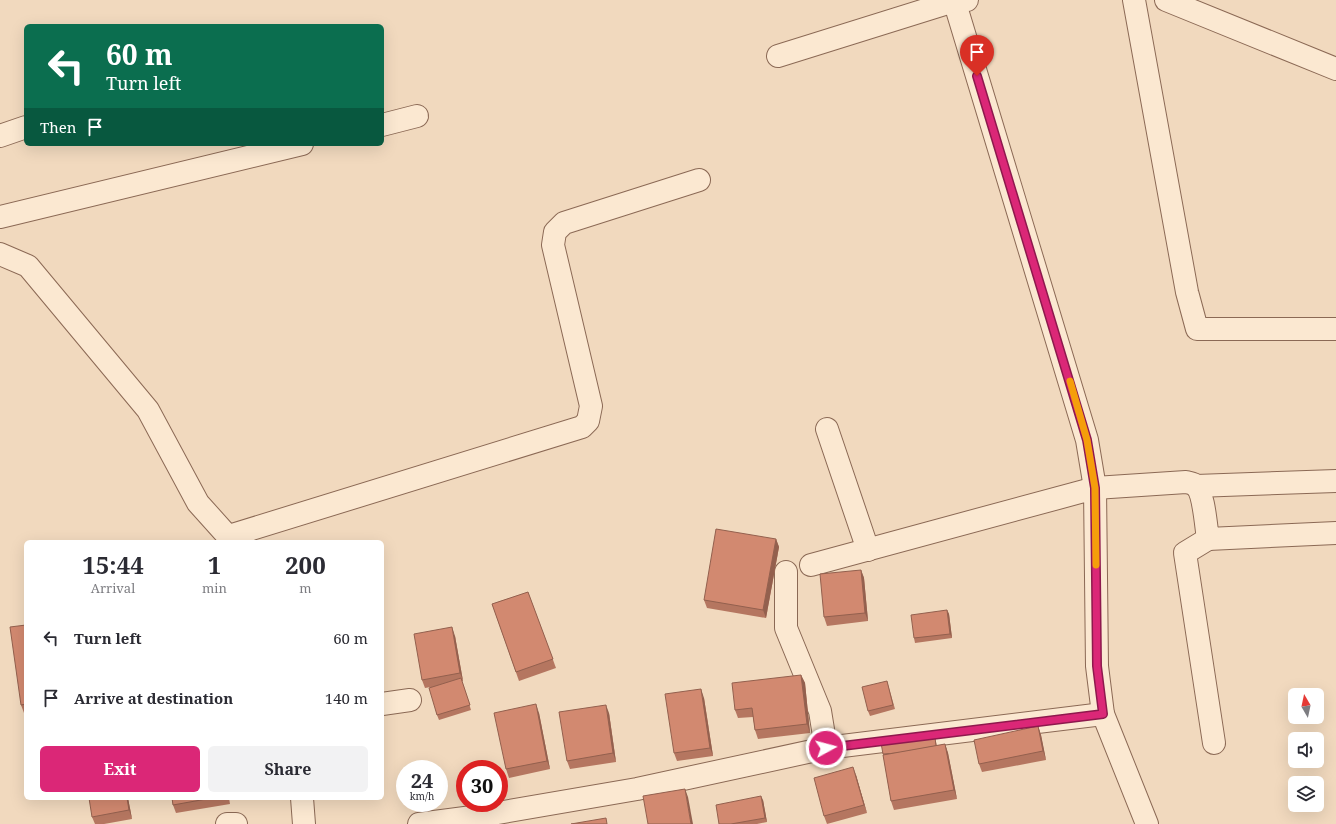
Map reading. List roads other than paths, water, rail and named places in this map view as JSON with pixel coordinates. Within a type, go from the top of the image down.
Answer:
[{"type":"street","points":[[778,56],[958,0],[1087,440],[1095,488],[1097,666],[1103,714],[1147,824]]},
{"type":"street","points":[[1134,0],[1187,292],[1197,329],[1336,329]]},
{"type":"street","points":[[1166,0],[1336,69]]},
{"type":"street","points":[[384,124],[417,116]]},
{"type":"street","points":[[0,136],[24,127]]},
{"type":"street","points":[[0,217],[294,146]]},
{"type":"street","points":[[0,254],[28,266],[148,410],[198,503],[231,539],[582,426],[588,421],[591,406],[553,245],[555,232],[564,223],[699,180]]},
{"type":"street","points":[[827,429],[868,550]]},
{"type":"street","points":[[811,565],[1095,488],[1186,482],[1196,486],[1336,481]]},
{"type":"street","points":[[1196,486],[1201,495],[1208,538]]},
{"type":"street","points":[[1214,743],[1185,553],[1208,538],[1336,533]]},
{"type":"street","points":[[786,572],[786,628],[820,711],[826,748]]},
{"type":"street","points":[[384,704],[410,700]]},
{"type":"street","points":[[429,823],[637,789],[826,748],[1103,714]]},
{"type":"street","points":[[302,800],[304,824]]},
{"type":"street","points":[[227,824],[236,824]]}]
